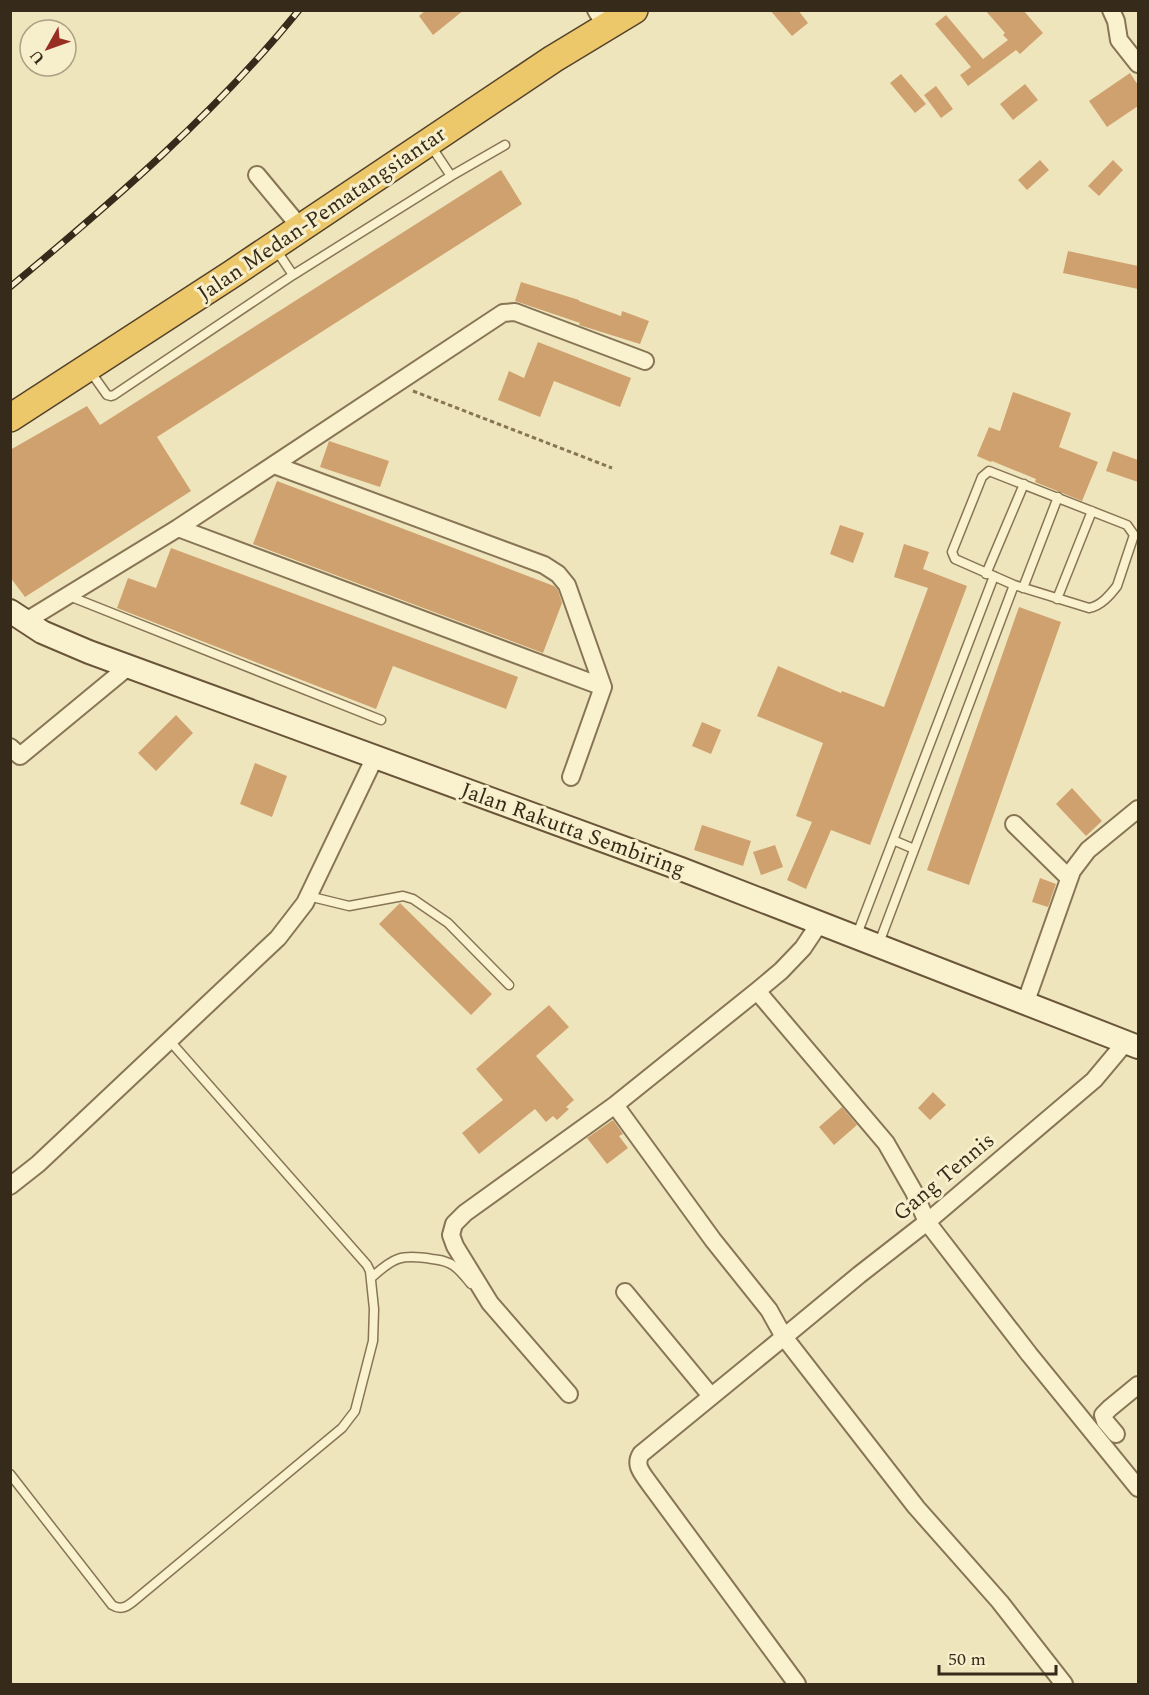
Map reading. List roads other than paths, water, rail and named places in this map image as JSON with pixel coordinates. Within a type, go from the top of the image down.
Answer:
[{"type":"highway","name":"Jalan Medan-Pematangsiantar","points":[[10,418],[429,143],[553,59],[601,19],[634,10]]},
{"type":"main road","name":"Jalan Rakutta Sembiring","points":[[18,616],[42,632],[129,666],[681,869],[1132,1045]]},
{"type":"street","points":[[1111,10],[1116,21],[1119,40],[1138,64]]},
{"type":"street","points":[[257,175],[301,228]]},
{"type":"street","points":[[18,616],[68,596],[178,528],[503,313],[515,312],[645,361]]},
{"type":"street","points":[[274,465],[544,565],[558,574],[567,585],[603,687],[571,777]]},
{"type":"street","points":[[178,528],[603,687]]},
{"type":"street","points":[[10,747],[20,756],[129,666]]},
{"type":"street","points":[[10,1186],[38,1164],[278,938],[305,903],[375,757]]},
{"type":"street","points":[[1025,1004],[1072,871],[1088,850],[1138,809]]},
{"type":"street","points":[[1014,824],[1069,878]]},
{"type":"street","points":[[569,1394],[490,1303],[455,1246],[451,1235],[454,1224],[465,1213],[615,1106],[757,991],[803,948],[819,924]]},
{"type":"street","points":[[757,991],[886,1143],[914,1192],[927,1222],[1029,1354],[1138,1488]]},
{"type":"street","name":"Gang Tennis","points":[[798,1684],[648,1483],[638,1464],[638,1459],[641,1454],[711,1396],[927,1222],[1132,1045]]},
{"type":"street","points":[[615,1106],[713,1240],[769,1310],[784,1337],[916,1506],[1000,1602],[1064,1684]]},
{"type":"street","points":[[625,1292],[711,1396]]},
{"type":"street","points":[[1116,1434],[1105,1421],[1103,1414],[1138,1385]]},
{"type":"lane","points":[[429,143],[451,176]]},
{"type":"lane","points":[[87,367],[107,395],[114,395],[293,275],[451,176],[505,145]]},
{"type":"lane","points":[[274,246],[293,275]]},
{"type":"lane","points":[[989,471],[993,471],[1024,484],[1127,525],[1134,535],[1117,586],[1094,607],[1089,608],[1014,585],[955,559],[952,552],[982,477],[989,471]]},
{"type":"lane","points":[[856,938],[1024,484]]},
{"type":"lane","points":[[1023,588],[1058,497]]},
{"type":"lane","points":[[1057,599],[1092,511]]},
{"type":"lane","points":[[878,946],[1014,585]]},
{"type":"lane","points":[[68,596],[381,720]]},
{"type":"lane","points":[[893,840],[914,849]]},
{"type":"lane","points":[[308,896],[349,906],[403,896],[413,899],[448,923],[509,985]]},
{"type":"lane","points":[[10,1474],[111,1605],[116,1608],[127,1606],[342,1428],[355,1411],[373,1341],[374,1309],[370,1271],[367,1265],[169,1040]]},
{"type":"lane","points":[[371,1278],[386,1265],[399,1258],[411,1256],[444,1260],[454,1266],[490,1303]]},
{"type":"railway","points":[[10,287],[124,189],[198,121],[267,48],[299,10]]}]
